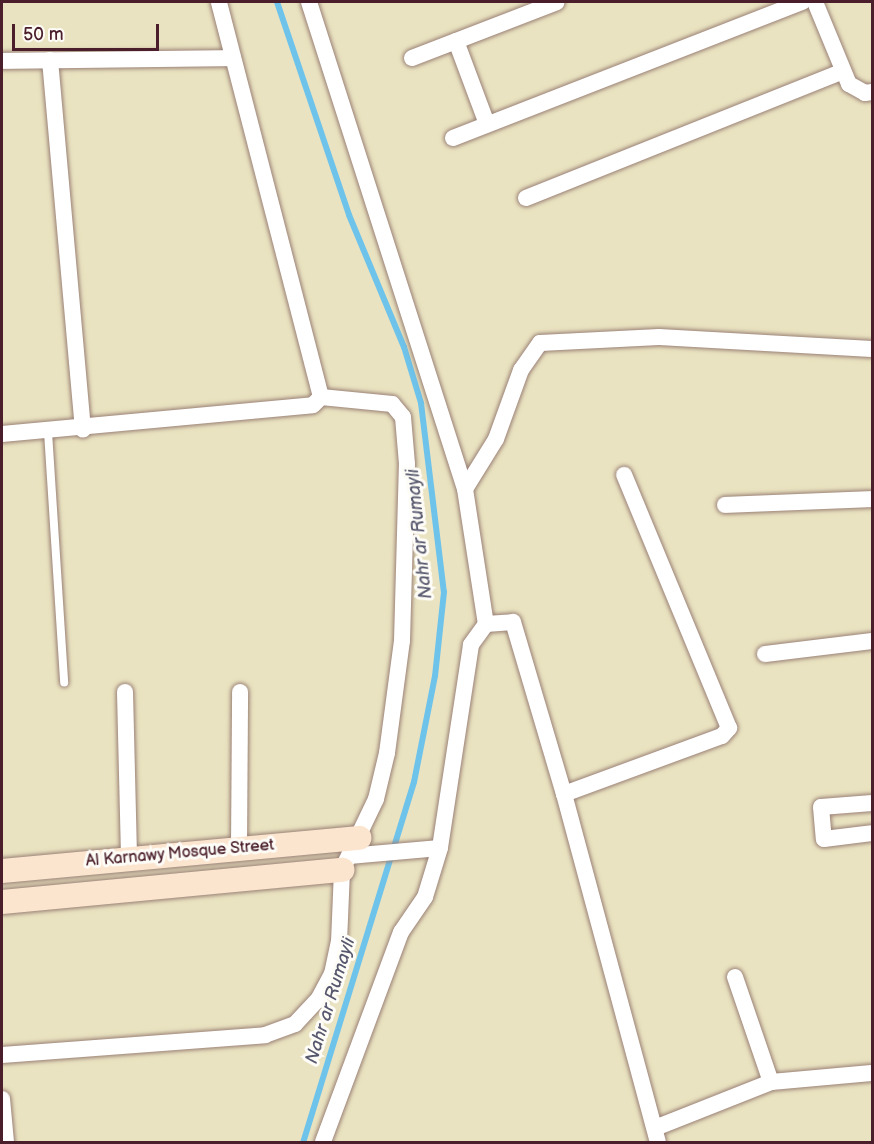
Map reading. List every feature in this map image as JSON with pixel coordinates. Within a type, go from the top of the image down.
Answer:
[{"type":"main road","name":"Al Karnawy Mosque Street","points":[[2,871],[239,849],[350,855]]},
{"type":"main road","name":"Al Karnawy Mosque Street","points":[[2,902],[350,855]]},
{"type":"street","points":[[219,2],[321,397]]},
{"type":"street","points":[[309,2],[465,489],[486,624],[471,645],[440,848],[425,897],[401,932],[323,1143]]},
{"type":"street","points":[[412,58],[557,2]]},
{"type":"street","points":[[453,138],[802,2]]},
{"type":"street","points":[[815,2],[849,84],[865,93],[873,92]]},
{"type":"street","points":[[456,41],[487,124]]},
{"type":"street","points":[[2,61],[233,58]]},
{"type":"street","points":[[51,60],[83,430]]},
{"type":"street","points":[[526,198],[843,71]]},
{"type":"street","points":[[465,489],[496,439],[521,370],[540,344],[659,337],[873,349]]},
{"type":"street","points":[[2,435],[83,430],[313,405],[321,397],[384,401],[398,410],[404,425],[407,464],[402,641],[383,776],[350,855],[339,942],[332,974],[320,998],[295,1024],[265,1035],[2,1055]]},
{"type":"street","points":[[564,794],[722,736],[729,728],[624,476]]},
{"type":"street","points":[[725,505],[873,499]]},
{"type":"street","points":[[486,624],[513,622],[564,794],[656,1135],[771,1082],[873,1073]]},
{"type":"street","points":[[765,654],[873,641]]},
{"type":"street","points":[[125,692],[129,859]]},
{"type":"street","points":[[239,849],[240,692]]},
{"type":"street","points":[[873,803],[821,807],[824,839],[873,833]]},
{"type":"street","points":[[350,855],[440,848]]},
{"type":"street","points":[[735,978],[771,1082]]},
{"type":"street","points":[[2,1100],[6,1143]]},
{"type":"lane","points":[[48,432],[64,682]]},
{"type":"waterway","name":"Nahr ar Rumayli","points":[[277,2],[349,215],[404,347],[421,403],[444,592],[435,676],[414,782],[303,1142]]}]
